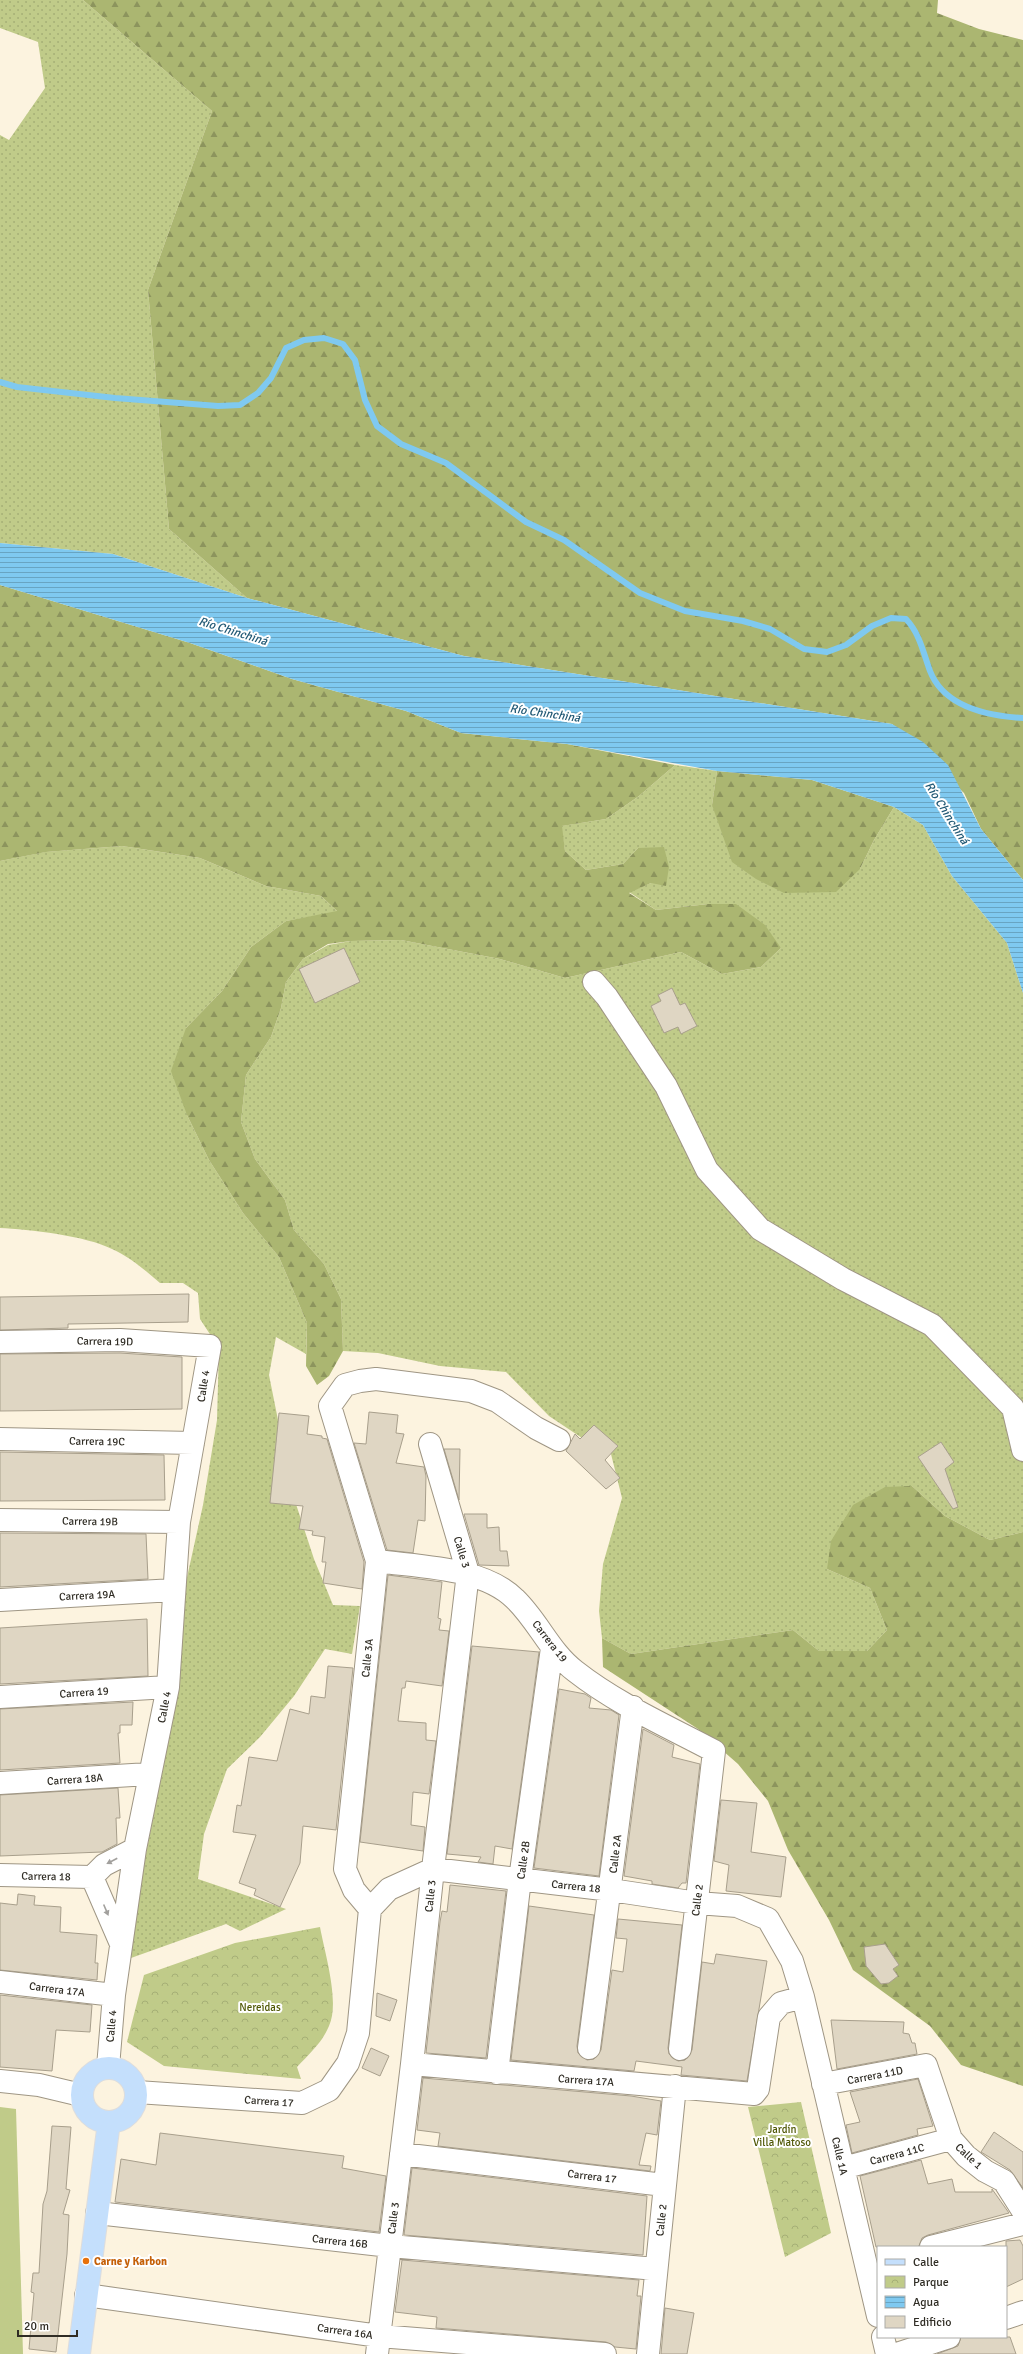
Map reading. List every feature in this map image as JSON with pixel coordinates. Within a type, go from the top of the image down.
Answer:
[{"type":"main road","points":[[108,2067],[116,2068],[130,2077],[137,2092],[135,2105],[127,2116],[115,2122],[99,2120],[90,2114],[84,2106],[81,2096],[87,2078],[93,2072],[108,2067]]},
{"type":"main road","points":[[79,2354],[109,2122]]},
{"type":"street","points":[[594,982],[607,997],[666,1086],[707,1170],[760,1229],[843,1279],[932,1325],[1013,1408],[1023,1450]]},
{"type":"street","name":"Carrera 19D","points":[[0,1342],[120,1340],[210,1346]]},
{"type":"street","name":"Calle 4","points":[[108,2067],[114,1996],[135,1849],[149,1774],[168,1687],[179,1522],[210,1346]]},
{"type":"street","name":"Calle 3A","points":[[370,1909],[354,1890],[346,1869],[377,1561],[330,1406],[345,1385],[360,1381],[376,1380],[471,1391],[497,1401],[536,1428],[559,1440]]},
{"type":"street","name":"Carrera 19C","points":[[0,1439],[193,1443]]},
{"type":"street","name":"Calle 3","points":[[378,2345],[412,2064],[433,1869],[468,1573],[430,1444]]},
{"type":"street","name":"Carrera 19B","points":[[0,1520],[179,1522]]},
{"type":"street","name":"Carrera 19","points":[[377,1561],[468,1573],[500,1587],[515,1598],[534,1621],[552,1648],[573,1670],[597,1688],[714,1751]]},
{"type":"street","name":"Carrera 19A","points":[[0,1600],[174,1590]]},
{"type":"street","name":"Calle 2B","points":[[497,2073],[520,1880],[552,1648]]},
{"type":"street","name":"Carrera 19","points":[[0,1697],[168,1687]]},
{"type":"street","name":"Calle 2A","points":[[589,2048],[611,1890],[633,1707]]},
{"type":"street","name":"Calle 2","points":[[680,2049],[714,1751]]},
{"type":"street","name":"Carrera 18A","points":[[0,1783],[149,1774]]},
{"type":"street","points":[[121,1944],[92,1877],[104,1865],[135,1849]]},
{"type":"street","points":[[370,1909],[389,1889],[433,1869]]},
{"type":"street","name":"Carrera 18","points":[[433,1869],[611,1890],[697,1903],[737,1906],[768,1918],[781,1938]]},
{"type":"street","name":"Carrera 18","points":[[0,1875],[92,1877]]},
{"type":"street","name":"Carrera 17","points":[[137,2092],[302,2103],[329,2090],[348,2063],[358,2033],[370,1909]]},
{"type":"street","name":"Calle 1A","points":[[781,1938],[792,1961],[803,1997],[843,2168],[872,2262],[877,2307]]},
{"type":"street","name":"Carrera 17A","points":[[0,1982],[114,1996]]},
{"type":"street","name":"Carrera 17A","points":[[412,2064],[497,2073],[675,2086],[754,2094],[758,2089],[769,2017],[781,2003],[803,1997]]},
{"type":"street","name":"Carrera 11D","points":[[823,2084],[926,2065]]},
{"type":"street","name":"Calle 1","points":[[926,2065],[951,2139],[966,2156],[985,2171],[1004,2181],[1023,2211]]},
{"type":"street","points":[[0,2081],[39,2085],[81,2096]]},
{"type":"street","name":"Calle 2","points":[[648,2354],[675,2086]]},
{"type":"street","name":"Carrera 11C","points":[[843,2168],[951,2139]]},
{"type":"street","name":"Carrera 17","points":[[401,2154],[664,2185]]},
{"type":"street","name":"Carrera 16B","points":[[97,2213],[390,2246],[656,2269]]},
{"type":"street","points":[[935,2246],[1023,2224]]},
{"type":"street","name":"Carrera 16A","points":[[86,2295],[378,2345],[605,2354]]},
{"type":"street","points":[[1007,2318],[1023,2312]]},
{"type":"street","points":[[883,2338],[887,2354]]},
{"type":"street","points":[[897,2354],[946,2338]]},
{"type":"green space","points":[[0,0],[83,0],[212,111],[148,290],[169,529],[247,598],[113,554],[0,543],[0,135],[9,140],[45,88],[38,42],[0,28]]},
{"type":"green space","points":[[83,0],[938,0],[937,13],[979,29],[1023,40],[1023,880],[981,829],[964,793],[892,724],[464,656],[247,598],[169,529],[148,290],[212,111]]},
{"type":"green space","points":[[0,585],[190,643],[292,679],[406,711],[461,733],[567,744],[675,765],[639,796],[606,819],[562,826],[565,851],[586,870],[623,864],[638,848],[664,847],[669,867],[666,886],[651,883],[629,893],[656,910],[708,904],[736,904],[765,925],[781,948],[761,967],[722,974],[681,952],[565,978],[500,959],[401,940],[351,941],[328,944],[303,959],[286,982],[281,1008],[271,1037],[246,1075],[241,1122],[255,1159],[285,1200],[294,1230],[324,1264],[341,1299],[343,1351],[329,1376],[317,1385],[306,1366],[307,1323],[279,1257],[243,1213],[209,1160],[187,1115],[171,1071],[186,1028],[222,991],[251,947],[286,921],[337,911],[321,896],[266,886],[200,858],[122,846],[46,852],[0,861]]},
{"type":"green space","points":[[675,765],[717,771],[712,805],[860,869],[874,840],[894,807],[923,825],[952,876],[1007,943],[1023,993],[1023,1532],[990,1540],[945,1516],[912,1486],[827,1569],[870,1588],[887,1630],[867,1651],[819,1651],[793,1630],[631,1654],[602,1638],[599,1611],[603,1564],[622,1498],[610,1450],[582,1438],[549,1416],[506,1372],[440,1366],[378,1353],[343,1351],[341,1299],[324,1264],[294,1230],[285,1200],[255,1159],[241,1122],[246,1075],[271,1037],[281,1008],[286,982],[303,959],[328,945],[351,941],[401,940],[500,959],[565,978],[681,952],[722,974],[761,967],[781,948],[708,904],[656,910],[629,892],[651,883],[638,848],[623,864],[586,870],[565,851],[561,826],[606,819],[639,796]]},
{"type":"green space","points":[[717,771],[812,780],[894,807],[874,840],[860,869],[836,892],[784,893],[756,879],[732,862],[712,805]]},
{"type":"green space","points":[[122,846],[200,858],[266,886],[321,896],[338,912],[286,921],[251,947],[222,991],[186,1028],[187,1115],[209,1160],[243,1213],[279,1257],[307,1323],[306,1354],[276,1337],[269,1375],[293,1495],[314,1559],[333,1605],[360,1606],[352,1654],[325,1649],[294,1696],[260,1737],[227,1769],[204,1834],[198,1879],[286,1909],[240,1931],[226,1924],[131,1958],[138,1894],[179,1687],[184,1591],[203,1505],[217,1420],[219,1348],[200,1319],[198,1293],[183,1283],[160,1283],[125,1256],[101,1244],[88,1240],[41,1232],[0,1228],[0,861],[45,852]]},
{"type":"green space","points":[[912,1486],[945,1516],[990,1540],[1023,1532],[1023,2086],[961,2065],[930,2026],[853,1970],[829,1920],[788,1850],[768,1801],[738,1764],[698,1729],[603,1667],[602,1638],[631,1654],[793,1630],[819,1651],[867,1651],[887,1630],[870,1588],[827,1569],[831,1541],[853,1505],[885,1487]]},
{"type":"green space","name":"Nereidas","points":[[320,1927],[332,1991],[332,2016],[323,2038],[297,2067],[301,2079],[164,2066],[127,2042],[144,1975],[235,1943]]},
{"type":"green space","name":"Jardín Villa Matoso","points":[[801,2102],[831,2233],[785,2257],[748,2107]]},
{"type":"green space","points":[[0,2107],[16,2109],[23,2354],[0,2354]]},
{"type":"water","name":"Río Chinchiná","points":[[0,543],[113,554],[247,598],[464,656],[892,724],[923,742],[948,765],[981,829],[1023,880],[1023,993],[1007,943],[952,876],[923,825],[894,807],[812,780],[717,771],[567,744],[461,733],[406,711],[292,679],[190,643],[0,585]]},
{"type":"building","points":[[344,948],[360,982],[315,1003],[299,969]]},
{"type":"building","points":[[672,988],[680,1005],[685,1003],[697,1026],[681,1034],[678,1027],[664,1033],[651,1006],[661,1001],[658,995]]},
{"type":"building","points":[[189,1294],[188,1322],[68,1324],[68,1328],[0,1330],[0,1297]]},
{"type":"building","points":[[120,1353],[182,1357],[182,1409],[0,1411],[0,1354]]},
{"type":"building","points":[[369,1412],[398,1415],[396,1433],[404,1434],[396,1463],[424,1467],[426,1476],[425,1521],[418,1520],[413,1553],[387,1550],[354,1443],[366,1444]]},
{"type":"building","points":[[279,1413],[309,1416],[307,1434],[322,1436],[322,1438],[327,1439],[364,1562],[362,1589],[323,1583],[326,1562],[322,1562],[325,1537],[312,1535],[313,1531],[299,1529],[303,1506],[270,1503]]},
{"type":"building","points":[[594,1425],[618,1446],[605,1460],[620,1478],[606,1489],[566,1451],[575,1434],[580,1439]]},
{"type":"building","points":[[941,1442],[954,1462],[945,1469],[958,1507],[953,1509],[918,1457]]},
{"type":"building","points":[[444,1449],[460,1449],[459,1500]]},
{"type":"building","points":[[0,1452],[164,1455],[165,1500],[0,1501]]},
{"type":"building","points":[[464,1514],[487,1514],[487,1528],[499,1527],[500,1551],[507,1551],[509,1566],[479,1565]]},
{"type":"building","points":[[0,1533],[146,1534],[148,1579],[0,1587]]},
{"type":"building","points":[[388,1575],[442,1582],[438,1618],[441,1619],[439,1630],[449,1631],[442,1686],[406,1681],[405,1688],[402,1688],[398,1721],[426,1723],[426,1740],[436,1741],[429,1794],[413,1792],[411,1825],[425,1827],[423,1851],[360,1842]]},
{"type":"building","points":[[147,1619],[148,1676],[0,1684],[0,1628]]},
{"type":"building","points":[[472,1646],[539,1652],[512,1849],[495,1846],[493,1864],[478,1862],[481,1857],[447,1854]]},
{"type":"building","points":[[328,1666],[353,1668],[336,1830],[303,1826],[300,1863],[280,1907],[254,1895],[256,1889],[239,1883],[256,1835],[233,1832],[237,1805],[241,1806],[249,1757],[277,1761],[290,1709],[309,1714],[311,1696],[325,1698]]},
{"type":"building","points":[[559,1689],[585,1694],[591,1698],[589,1708],[611,1710],[619,1715],[599,1876],[534,1868]]},
{"type":"building","points":[[133,1702],[132,1725],[120,1725],[120,1733],[118,1733],[120,1763],[0,1770],[0,1709]]},
{"type":"building","points":[[643,1729],[674,1745],[672,1757],[700,1764],[686,1883],[682,1883],[678,1888],[652,1884],[652,1881],[624,1876]]},
{"type":"building","points":[[118,1788],[120,1818],[116,1818],[117,1844],[102,1852],[0,1856],[0,1795]]},
{"type":"building","points":[[721,1800],[757,1803],[751,1852],[786,1857],[781,1897],[726,1891],[729,1865],[714,1861]]},
{"type":"building","points":[[450,1885],[506,1891],[486,2058],[426,2053],[440,1922],[442,1911],[447,1912]]},
{"type":"building","points":[[18,1894],[35,1896],[34,1905],[61,1907],[60,1932],[97,1935],[95,1963],[98,1963],[97,1980],[0,1970],[0,1903],[17,1905]]},
{"type":"building","points":[[529,1906],[594,1915],[577,2046],[578,2053],[587,2060],[594,2059],[601,2050],[612,1970],[623,1972],[627,1939],[616,1938],[618,1919],[682,1925],[668,2048],[669,2054],[678,2061],[685,2060],[692,2050],[702,1962],[714,1964],[716,1954],[767,1961],[747,2081],[681,2075],[682,2067],[636,2061],[634,2071],[511,2060]]},
{"type":"building","points":[[885,1944],[899,1965],[893,1969],[898,1976],[889,1983],[881,1984],[866,1966],[864,1947]]},
{"type":"building","points":[[377,1993],[397,2000],[390,2021],[376,2016]]},
{"type":"building","points":[[0,1995],[92,2005],[90,2032],[56,2030],[52,2071],[0,2067]]},
{"type":"building","points":[[831,2020],[904,2022],[903,2033],[909,2034],[912,2043],[915,2043],[917,2054],[837,2069]]},
{"type":"building","points":[[371,2048],[389,2056],[380,2076],[362,2068]]},
{"type":"building","points":[[423,2078],[631,2096],[661,2101],[657,2135],[646,2133],[639,2165],[651,2166],[650,2171],[438,2146],[440,2133],[417,2130]]},
{"type":"building","points":[[918,2079],[933,2126],[917,2129],[918,2135],[852,2153],[846,2125],[860,2122],[850,2092]]},
{"type":"building","points":[[52,2126],[71,2127],[66,2189],[70,2190],[63,2214],[69,2215],[67,2254],[56,2352],[29,2349],[34,2293],[31,2292],[33,2273],[39,2273],[43,2204],[47,2191]]},
{"type":"building","points":[[994,2132],[1023,2152],[1023,2188],[1010,2170],[981,2152]]},
{"type":"building","points":[[160,2133],[344,2156],[342,2168],[386,2176],[379,2232],[115,2202],[121,2159],[156,2165]]},
{"type":"building","points":[[921,2160],[928,2184],[952,2179],[955,2192],[992,2192],[992,2189],[1009,2213],[928,2235],[922,2238],[919,2246],[876,2247],[860,2176]]},
{"type":"building","points":[[412,2168],[647,2196],[643,2255],[404,2235]]},
{"type":"building","points":[[1020,2240],[1023,2246],[1023,2279],[1007,2287],[1007,2246],[1006,2241]]},
{"type":"building","points":[[402,2260],[639,2280],[637,2296],[641,2296],[636,2349],[615,2347],[606,2342],[436,2328],[437,2317],[395,2312]]},
{"type":"building","points":[[665,2308],[694,2313],[687,2354],[661,2354]]},
{"type":"building","points":[[1010,2337],[1016,2354],[937,2354],[958,2346],[961,2338]]},
{"type":"waterway","points":[[0,382],[17,387],[115,398],[218,406],[240,405],[258,393],[271,378],[286,348],[304,340],[324,338],[343,344],[355,360],[365,400],[377,426],[401,444],[446,463],[526,522],[564,540],[640,593],[685,611],[743,621],[770,629],[804,649],[827,652],[846,645],[872,626],[891,618],[906,619],[918,637],[930,671],[937,683],[946,693],[956,701],[982,712],[1023,718]]},
{"type":"place","name":"Carne y Karbon","points":[[86,2261]]}]
